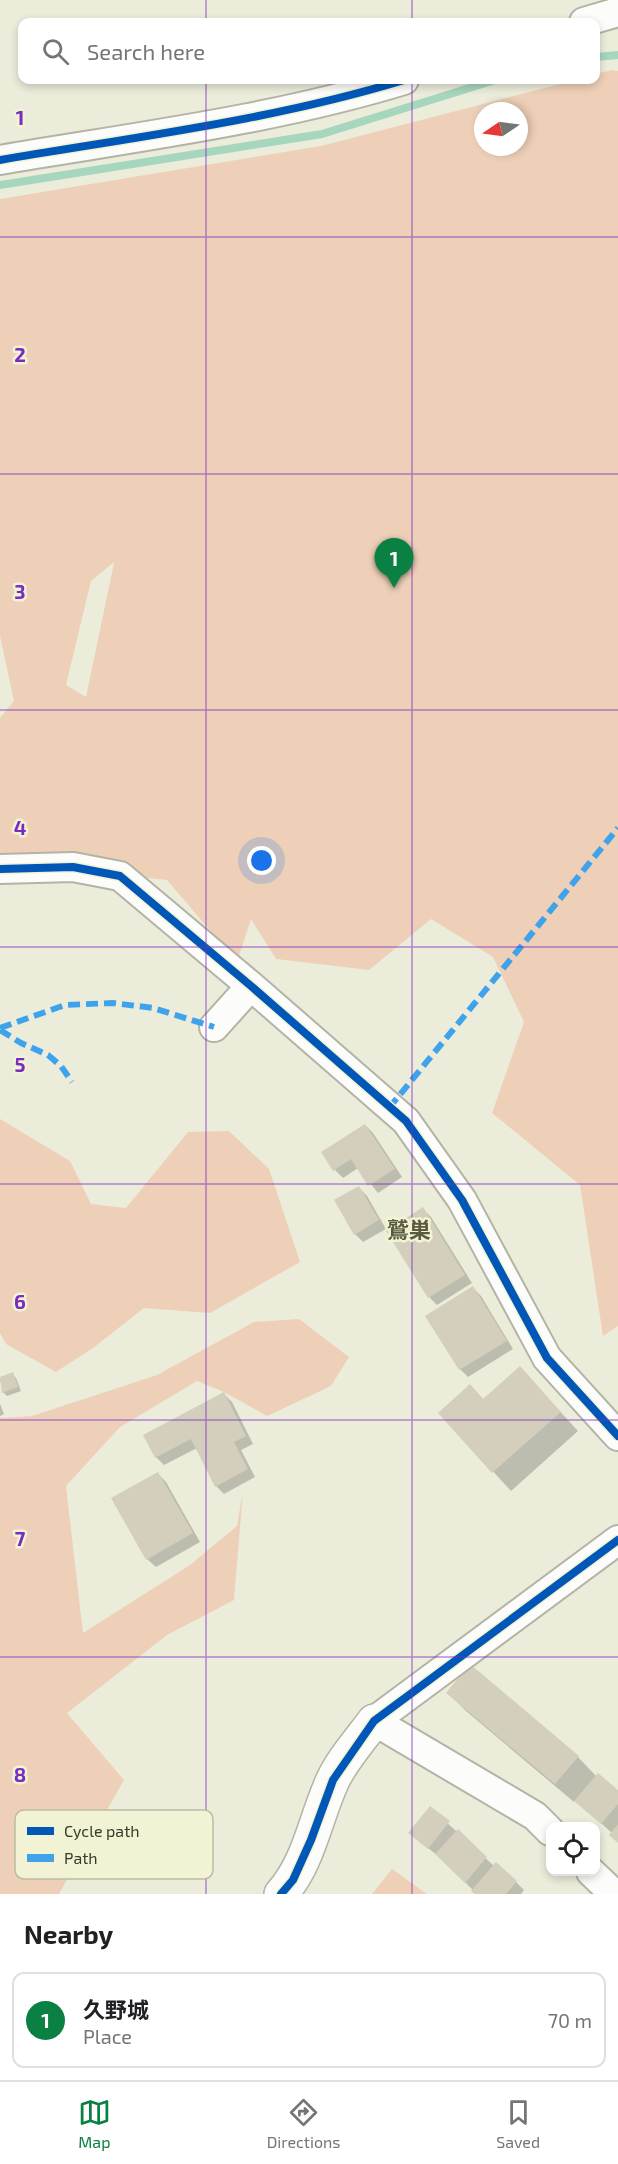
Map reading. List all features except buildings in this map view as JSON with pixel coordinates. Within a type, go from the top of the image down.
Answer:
[{"type":"street","points":[[0,160],[302,107],[389,84]]},
{"type":"street","points":[[0,869],[73,867],[120,876],[406,1121],[462,1200],[547,1358],[618,1436]]},
{"type":"street","points":[[214,1027],[251,986]]},
{"type":"street","points":[[281,1894],[298,1870],[333,1780],[374,1721],[618,1540]]},
{"type":"street","points":[[374,1721],[535,1816],[546,1827]]},
{"type":"street","points":[[595,1876],[614,1894]]},
{"type":"shaded area","points":[[618,71],[618,1326],[603,1336],[580,1185],[492,1113],[524,1022],[493,957],[431,919],[369,970],[276,959],[251,919],[237,962],[167,880],[52,867],[0,867],[0,718],[14,701],[0,636],[0,199],[321,146],[474,106],[474,156],[528,156],[528,102],[491,102],[561,84],[600,84],[600,73]],"holes":[[[114,563],[86,697],[66,685],[91,581]]]},
{"type":"shaded area","points":[[0,1119],[70,1161],[91,1204],[126,1208],[188,1132],[229,1131],[269,1169],[300,1262],[210,1313],[144,1308],[93,1348],[56,1372],[6,1344],[0,1333]]},
{"type":"shaded area","points":[[299,1319],[349,1357],[331,1386],[267,1416],[224,1392],[197,1381],[120,1427],[66,1486],[83,1633],[190,1565],[237,1526],[243,1491],[234,1600],[167,1635],[67,1713],[124,1780],[107,1810],[15,1810],[15,1879],[68,1879],[59,1894],[0,1894],[0,1418],[32,1416],[157,1375],[254,1322]]},
{"type":"shaded area","points":[[392,1869],[427,1894],[372,1894]]},
{"type":"waterway","points":[[600,57],[618,55]]},
{"type":"waterway","points":[[0,185],[322,134],[482,84]]},
{"type":"marked path","points":[[389,1108],[618,828]]},
{"type":"marked path","points":[[0,1028],[65,1005],[113,1003],[153,1008],[214,1027]]},
{"type":"marked path","points":[[0,1030],[21,1043],[48,1055],[61,1066],[72,1082]]},
{"type":"cycle path","points":[[0,160],[254,117],[390,84]]},
{"type":"cycle path","points":[[0,869],[73,867],[120,876],[406,1121],[462,1200],[547,1358],[618,1436]]},
{"type":"cycle path","points":[[281,1894],[293,1880],[311,1840],[333,1780],[374,1721],[618,1540]]},
{"type":"place","name":"久野城","points":[[394,588]]},
{"type":"district","name":"鷲巣","points":[[409,1229]]}]
